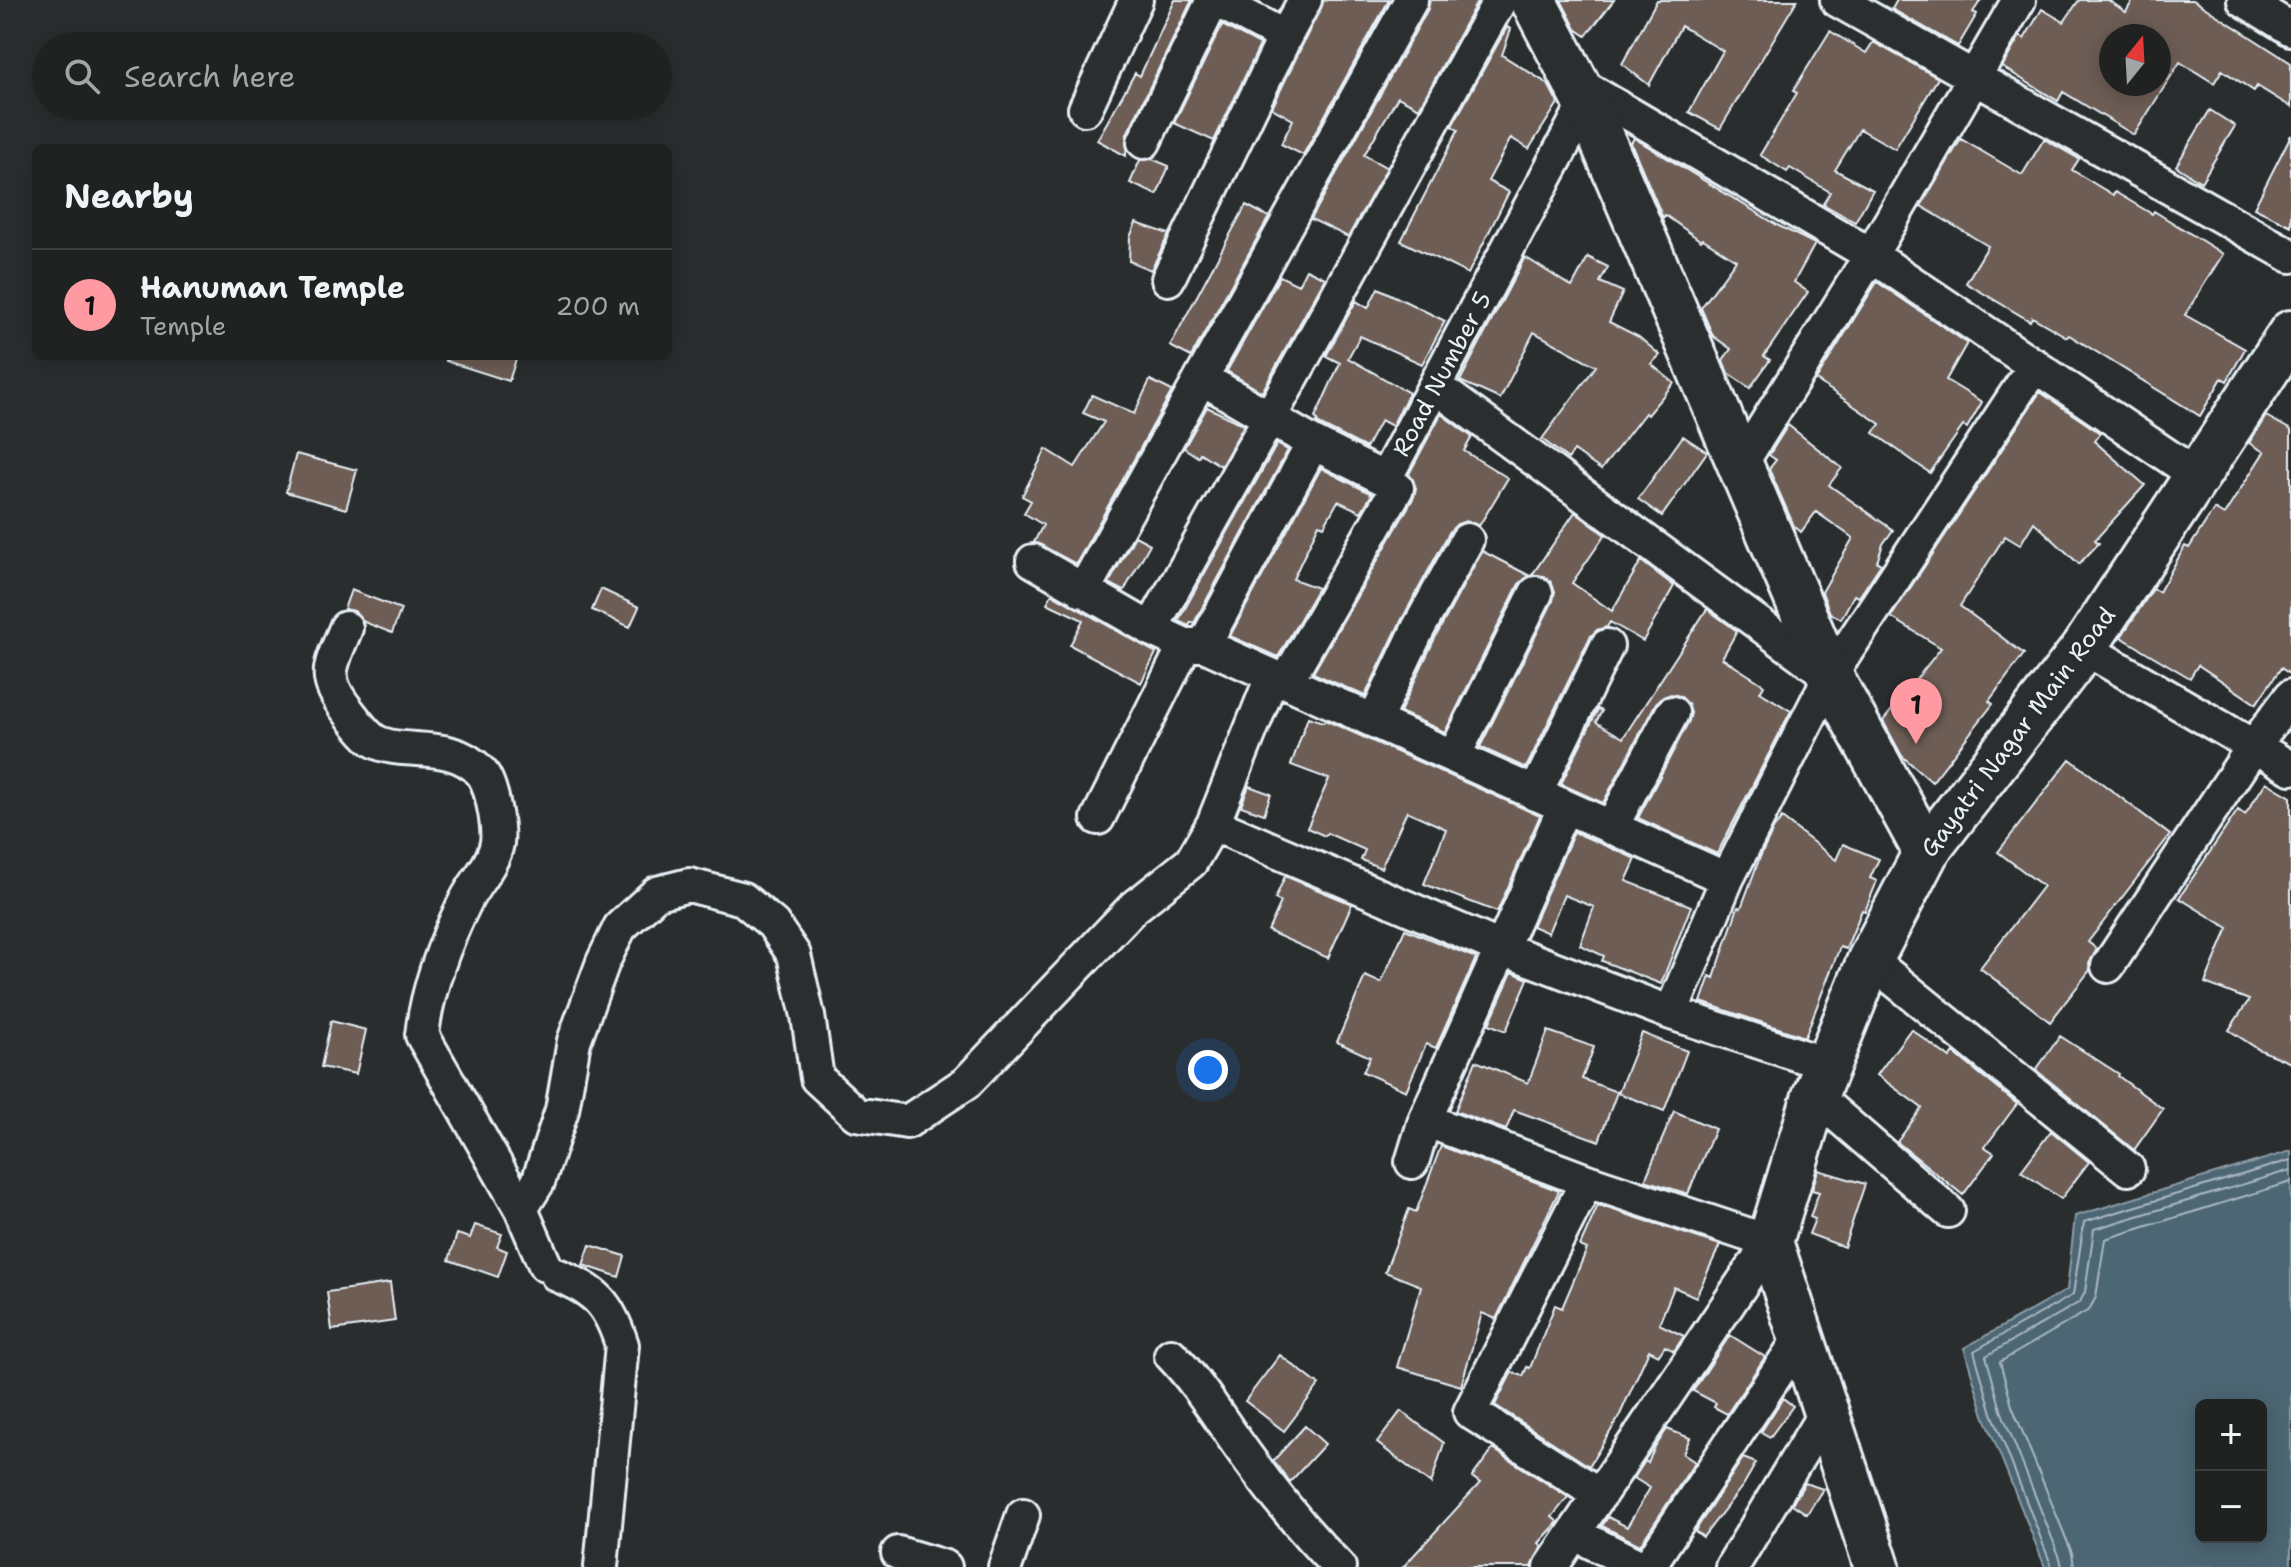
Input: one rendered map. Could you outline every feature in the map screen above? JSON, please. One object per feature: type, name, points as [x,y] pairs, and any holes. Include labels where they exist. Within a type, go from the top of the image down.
[{"type":"street","points":[[1085,109],[1136,0]]},
{"type":"street","points":[[1144,142],[1215,0],[1285,37]]},
{"type":"street","points":[[1168,279],[1305,0]]},
{"type":"street","points":[[1083,591],[1411,0]]},
{"type":"street","points":[[1151,629],[1500,0]]},
{"type":"street","points":[[1533,0],[1581,92],[1830,676],[1926,852]]},
{"type":"street","points":[[1837,0],[2291,256]]},
{"type":"street","points":[[1741,464],[1871,255],[2019,0]]},
{"type":"street","points":[[2244,0],[2291,29]]},
{"type":"street","points":[[1581,92],[1871,255],[2199,477]]},
{"type":"street","name":"Road Number 5","points":[[1279,679],[1397,488],[1385,479],[1436,387],[1581,92]]},
{"type":"street","name":"Gayatri Nagar Main Road","points":[[1770,1242],[1822,1080],[1870,960],[1926,852],[2084,648],[2290,337]]},
{"type":"street","points":[[1671,1013],[1727,879],[1830,676],[2035,365]]},
{"type":"street","points":[[1203,379],[1313,443],[1385,479]]},
{"type":"street","points":[[1436,387],[1830,676]]},
{"type":"street","points":[[1098,818],[1313,443]]},
{"type":"street","points":[[1375,720],[1418,629],[1467,540]]},
{"type":"street","points":[[1033,561],[1151,629],[1375,720],[1727,879]]},
{"type":"street","points":[[1454,756],[1536,593]]},
{"type":"street","points":[[346,628],[330,668],[331,682],[334,694],[373,741],[391,746],[440,750],[464,761],[482,773],[492,799],[497,840],[492,860],[479,877],[456,921],[425,1010],[422,1035],[521,1209],[551,1270],[582,1285],[605,1304],[614,1319],[622,1345],[601,1567]]},
{"type":"street","points":[[1535,794],[1607,646]]},
{"type":"street","points":[[2084,648],[2291,768]]},
{"type":"street","points":[[521,1209],[538,1182],[562,1110],[574,1041],[603,962],[620,927],[657,893],[689,885],[743,899],[773,924],[794,955],[808,1016],[817,1078],[856,1114],[907,1122],[966,1083],[1132,909],[1191,862],[1213,824],[1279,679]]},
{"type":"street","points":[[2108,966],[2253,747],[2291,696]]},
{"type":"street","points":[[1611,828],[1672,713]]},
{"type":"street","points":[[1412,1162],[1425,1120],[1564,808]]},
{"type":"street","points":[[1213,824],[1501,948],[1671,1013],[1822,1080],[1948,1211]]},
{"type":"street","points":[[1870,960],[2128,1169]]},
{"type":"street","points":[[1425,1120],[1587,1181],[1770,1242]]},
{"type":"street","points":[[1587,1181],[1470,1412],[1600,1495]]},
{"type":"street","points":[[1770,1242],[1877,1567]]},
{"type":"street","points":[[1551,1567],[1770,1242]]},
{"type":"street","points":[[1648,1567],[1801,1337]]},
{"type":"street","points":[[1171,1355],[1191,1377],[1245,1454],[1313,1541],[1339,1567]]},
{"type":"street","points":[[1732,1567],[1826,1411]]},
{"type":"street","points":[[1005,1567],[1023,1515]]},
{"type":"street","points":[[1575,1534],[1641,1567]]},
{"type":"street","points":[[898,1553],[945,1567]]},
{"type":"water","points":[[2291,1151],[2291,1567],[2045,1567],[1984,1415],[1964,1348],[2067,1290],[2075,1216]]},
{"type":"building","points":[[1175,0],[1192,0],[1127,134],[1126,156],[1097,140],[1135,73],[1140,76]]},
{"type":"building","points":[[1324,0],[1389,0],[1303,155],[1281,144],[1293,120],[1272,108]]},
{"type":"building","points":[[1430,0],[1478,0],[1419,108],[1398,97],[1364,155],[1387,168],[1348,237],[1311,219],[1428,9]]},
{"type":"building","points":[[1561,0],[1614,0],[1586,36],[1576,29]]},
{"type":"building","points":[[1657,0],[1797,0],[1720,129],[1689,112],[1723,51],[1681,26],[1649,85],[1622,64]]},
{"type":"building","points":[[1897,0],[1981,0],[1973,12],[1977,14],[1958,46],[1892,9]]},
{"type":"building","points":[[2079,0],[2108,0],[2126,12],[2133,0],[2193,0],[2291,63],[2291,107],[2257,86],[2254,91],[2222,70],[2214,83],[2180,62],[2171,76],[2171,24],[2099,24],[2099,96],[2159,96],[2134,135],[2063,92],[2058,101],[2002,67],[2020,36],[2024,39],[2042,9],[2064,22]]},
{"type":"building","points":[[1222,25],[1260,45],[1214,141],[1174,123]]},
{"type":"building","points":[[1507,27],[1511,29],[1502,55],[1548,84],[1558,103],[1529,149],[1511,138],[1488,181],[1509,192],[1468,274],[1401,241],[1458,130],[1452,126]]},
{"type":"building","points":[[1830,31],[1866,53],[1873,42],[1938,78],[1895,149],[1860,129],[1835,170],[1873,190],[1855,222],[1823,204],[1830,192],[1790,168],[1787,172],[1760,155],[1797,93],[1793,91]]},
{"type":"building","points":[[2210,110],[2235,126],[2201,182],[2176,166]]},
{"type":"building","points":[[2291,135],[2291,226],[2254,208]]},
{"type":"building","points":[[1634,138],[1779,226],[1815,244],[1794,282],[1808,292],[1764,356],[1770,360],[1750,388],[1728,373],[1723,360],[1731,349],[1713,336],[1701,308],[1736,260],[1703,239],[1701,241],[1665,215],[1663,218],[1631,143]]},
{"type":"building","points":[[1961,139],[2022,175],[2044,139],[2079,159],[2072,170],[2113,195],[2115,192],[2152,214],[2154,211],[2223,254],[2185,315],[2245,349],[2227,381],[2222,378],[2200,416],[2069,335],[2067,337],[2032,317],[2030,321],[1966,283],[1988,246],[1921,206]]},
{"type":"building","points":[[1152,159],[1169,166],[1157,195],[1130,183],[1140,160]]},
{"type":"building","points":[[1246,205],[1269,217],[1191,357],[1170,346]]},
{"type":"building","points":[[1136,223],[1169,234],[1151,270],[1129,261],[1130,237]]},
{"type":"building","points":[[1525,257],[1572,287],[1588,257],[1608,267],[1600,282],[1623,292],[1609,322],[1639,337],[1660,355],[1651,364],[1674,383],[1647,415],[1645,413],[1601,470],[1574,451],[1568,459],[1542,439],[1596,366],[1534,332],[1500,399],[1460,381]]},
{"type":"building","points":[[1306,269],[1325,278],[1262,392],[1227,371],[1280,276],[1298,285]]},
{"type":"building","points":[[1877,282],[1967,343],[1946,380],[1982,402],[1967,428],[1963,426],[1930,473],[1874,433],[1880,424],[1816,380]]},
{"type":"building","points":[[1378,288],[1445,321],[1422,364],[1360,336],[1348,358],[1409,393],[1392,426],[1381,420],[1366,448],[1317,423],[1315,418],[1340,363],[1326,356],[1356,301],[1368,308]]},
{"type":"building","points":[[446,360],[516,360],[509,381]]},
{"type":"building","points":[[1150,380],[1172,391],[1076,564],[1034,542],[1043,525],[1024,513],[1031,501],[1022,496],[1046,449],[1075,467],[1104,422],[1083,413],[1092,395],[1134,414]]},
{"type":"building","points":[[2040,392],[2100,433],[2094,441],[2145,485],[2095,540],[2099,543],[2079,564],[2034,522],[2020,545],[2005,536],[1960,606],[2024,654],[1989,701],[1993,704],[1932,782],[1902,756],[1883,721],[1941,648],[1891,617]]},
{"type":"building","points":[[1207,407],[1244,425],[1221,466],[1200,453],[1198,457],[1184,448]]},
{"type":"building","points":[[1441,414],[1472,437],[1464,451],[1508,478],[1479,526],[1466,521],[1450,531],[1365,696],[1313,673],[1414,497],[1416,488],[1409,474]]},
{"type":"building","points":[[2266,416],[2291,430],[2291,675],[2281,668],[2256,704],[2198,665],[2190,678],[2121,637],[2153,589],[2159,592],[2185,546],[2189,548],[2214,509],[2224,515],[2264,452],[2249,443]]},
{"type":"building","points":[[1788,425],[1842,468],[1829,485],[1893,530],[1883,544],[1877,562],[1881,564],[1859,597],[1854,595],[1841,619],[1830,613],[1822,592],[1853,538],[1816,512],[1801,532],[1794,526],[1769,469],[1776,460],[1769,455]]},
{"type":"building","points":[[1683,436],[1707,452],[1662,516],[1638,499]]},
{"type":"building","points":[[1277,444],[1288,450],[1194,623],[1191,622],[1189,626],[1178,621]]},
{"type":"building","points":[[296,454],[357,470],[346,509],[286,492]]},
{"type":"building","points":[[1321,468],[1372,494],[1361,512],[1338,501],[1324,526],[1319,524],[1293,579],[1318,588],[1278,657],[1230,636]]},
{"type":"building","points":[[1575,512],[1605,535],[1572,583],[1612,611],[1641,561],[1674,586],[1643,641],[1610,622],[1590,637],[1526,768],[1480,747],[1553,601],[1555,591],[1551,582],[1544,576],[1532,575]]},
{"type":"building","points":[[1135,536],[1150,544],[1124,591],[1109,583]]},
{"type":"building","points":[[1482,551],[1530,576],[1519,584],[1445,732],[1400,712]]},
{"type":"building","points":[[601,589],[639,607],[630,627],[592,610]]},
{"type":"building","points":[[351,590],[401,609],[392,633],[364,622],[354,611],[344,609]]},
{"type":"building","points":[[1052,594],[1156,653],[1141,683],[1070,645],[1083,620],[1047,603]]},
{"type":"building","points":[[1707,609],[1737,631],[1722,658],[1764,685],[1760,692],[1791,711],[1717,854],[1638,818],[1689,721],[1691,713],[1688,704],[1680,696],[1671,694],[1656,703],[1603,803],[1561,784],[1598,709],[1602,711],[1596,722],[1623,738]]},
{"type":"building","points":[[1308,717],[1325,720],[1540,816],[1497,912],[1424,884],[1446,829],[1407,811],[1381,868],[1361,860],[1365,850],[1327,833],[1325,836],[1307,828],[1329,779],[1291,765]]},
{"type":"building","points":[[2070,759],[2170,835],[2088,942],[2097,949],[2089,964],[2090,970],[2050,1022],[1980,968],[2043,886],[1998,852]]},
{"type":"building","points":[[2266,782],[2291,797],[2291,1063],[2258,1049],[2229,1030],[2249,1000],[2205,983],[2228,928],[2179,898],[2238,810],[2245,815]]},
{"type":"building","points":[[1249,786],[1271,794],[1264,814],[1241,806]]},
{"type":"building","points":[[1782,818],[1836,860],[1843,844],[1879,859],[1870,878],[1877,881],[1865,911],[1862,910],[1846,949],[1840,947],[1805,1037],[1701,1002],[1710,976],[1714,978],[1738,907],[1741,908],[1760,857]]},
{"type":"building","points":[[1574,832],[1636,859],[1626,881],[1691,906],[1661,984],[1602,961],[1604,956],[1580,945],[1594,907],[1564,895],[1548,933],[1532,926]]},
{"type":"building","points":[[1285,876],[1352,904],[1328,958],[1268,931],[1281,902],[1275,899]]},
{"type":"building","points":[[1405,929],[1476,958],[1436,1048],[1426,1044],[1406,1091],[1363,1072],[1370,1057],[1337,1042],[1365,976],[1381,983]]},
{"type":"building","points":[[1512,972],[1528,979],[1506,1031],[1489,1024]]},
{"type":"building","points":[[331,1021],[366,1030],[356,1074],[321,1067]]},
{"type":"building","points":[[1911,1029],[1950,1058],[1954,1053],[2017,1104],[1985,1147],[1994,1153],[1963,1195],[1897,1142],[1922,1108],[1877,1075]]},
{"type":"building","points":[[1548,1031],[1594,1047],[1582,1079],[1617,1092],[1599,1141],[1514,1110],[1506,1130],[1455,1111],[1476,1061],[1528,1083]]},
{"type":"building","points":[[1642,1033],[1687,1051],[1664,1111],[1618,1093]]},
{"type":"building","points":[[2060,1036],[2119,1074],[2163,1109],[2134,1150],[2036,1070]]},
{"type":"building","points":[[1674,1111],[1715,1129],[1688,1194],[1645,1180]]},
{"type":"building","points":[[2051,1131],[2089,1162],[2061,1199],[2021,1171]]},
{"type":"building","points":[[1441,1146],[1559,1191],[1496,1319],[1482,1313],[1461,1386],[1397,1367],[1421,1286],[1385,1272],[1409,1209],[1416,1212]]},
{"type":"building","points":[[1818,1170],[1865,1184],[1844,1247],[1809,1234],[1815,1219],[1810,1217],[1819,1192],[1812,1190]]},
{"type":"building","points":[[1598,1205],[1720,1245],[1696,1297],[1674,1287],[1659,1324],[1684,1336],[1674,1351],[1665,1346],[1659,1355],[1649,1350],[1618,1419],[1589,1466],[1495,1405],[1512,1372],[1523,1376],[1527,1367],[1530,1368],[1555,1305],[1562,1308],[1587,1249],[1580,1246]]},
{"type":"building","points":[[475,1225],[502,1234],[497,1247],[507,1251],[498,1277],[449,1260],[457,1234],[470,1238]]},
{"type":"building","points":[[590,1245],[625,1256],[619,1277],[583,1265]]},
{"type":"building","points":[[390,1283],[395,1321],[332,1330],[327,1292]]},
{"type":"building","points":[[1730,1335],[1765,1357],[1727,1414],[1714,1407],[1716,1403],[1693,1391]]},
{"type":"building","points":[[1280,1355],[1319,1385],[1284,1431],[1245,1401]]},
{"type":"building","points":[[1783,1398],[1793,1406],[1770,1437],[1761,1432]]},
{"type":"building","points":[[1401,1411],[1444,1443],[1431,1484],[1377,1443]]},
{"type":"building","points":[[1305,1426],[1325,1444],[1290,1482],[1273,1461]]},
{"type":"building","points":[[1667,1429],[1690,1438],[1683,1454],[1695,1462],[1640,1545],[1602,1526],[1608,1517],[1627,1527],[1650,1488],[1634,1478],[1645,1461],[1648,1463]]},
{"type":"building","points":[[1493,1449],[1568,1497],[1552,1517],[1558,1522],[1539,1543],[1542,1546],[1532,1567],[1403,1567],[1480,1483],[1472,1477]]},
{"type":"building","points":[[1743,1458],[1756,1463],[1744,1484],[1703,1537],[1695,1531]]},
{"type":"building","points":[[1805,1483],[1823,1489],[1807,1514],[1792,1504]]},
{"type":"place","name":"Hanuman Temple","points":[[1916,744]]}]
